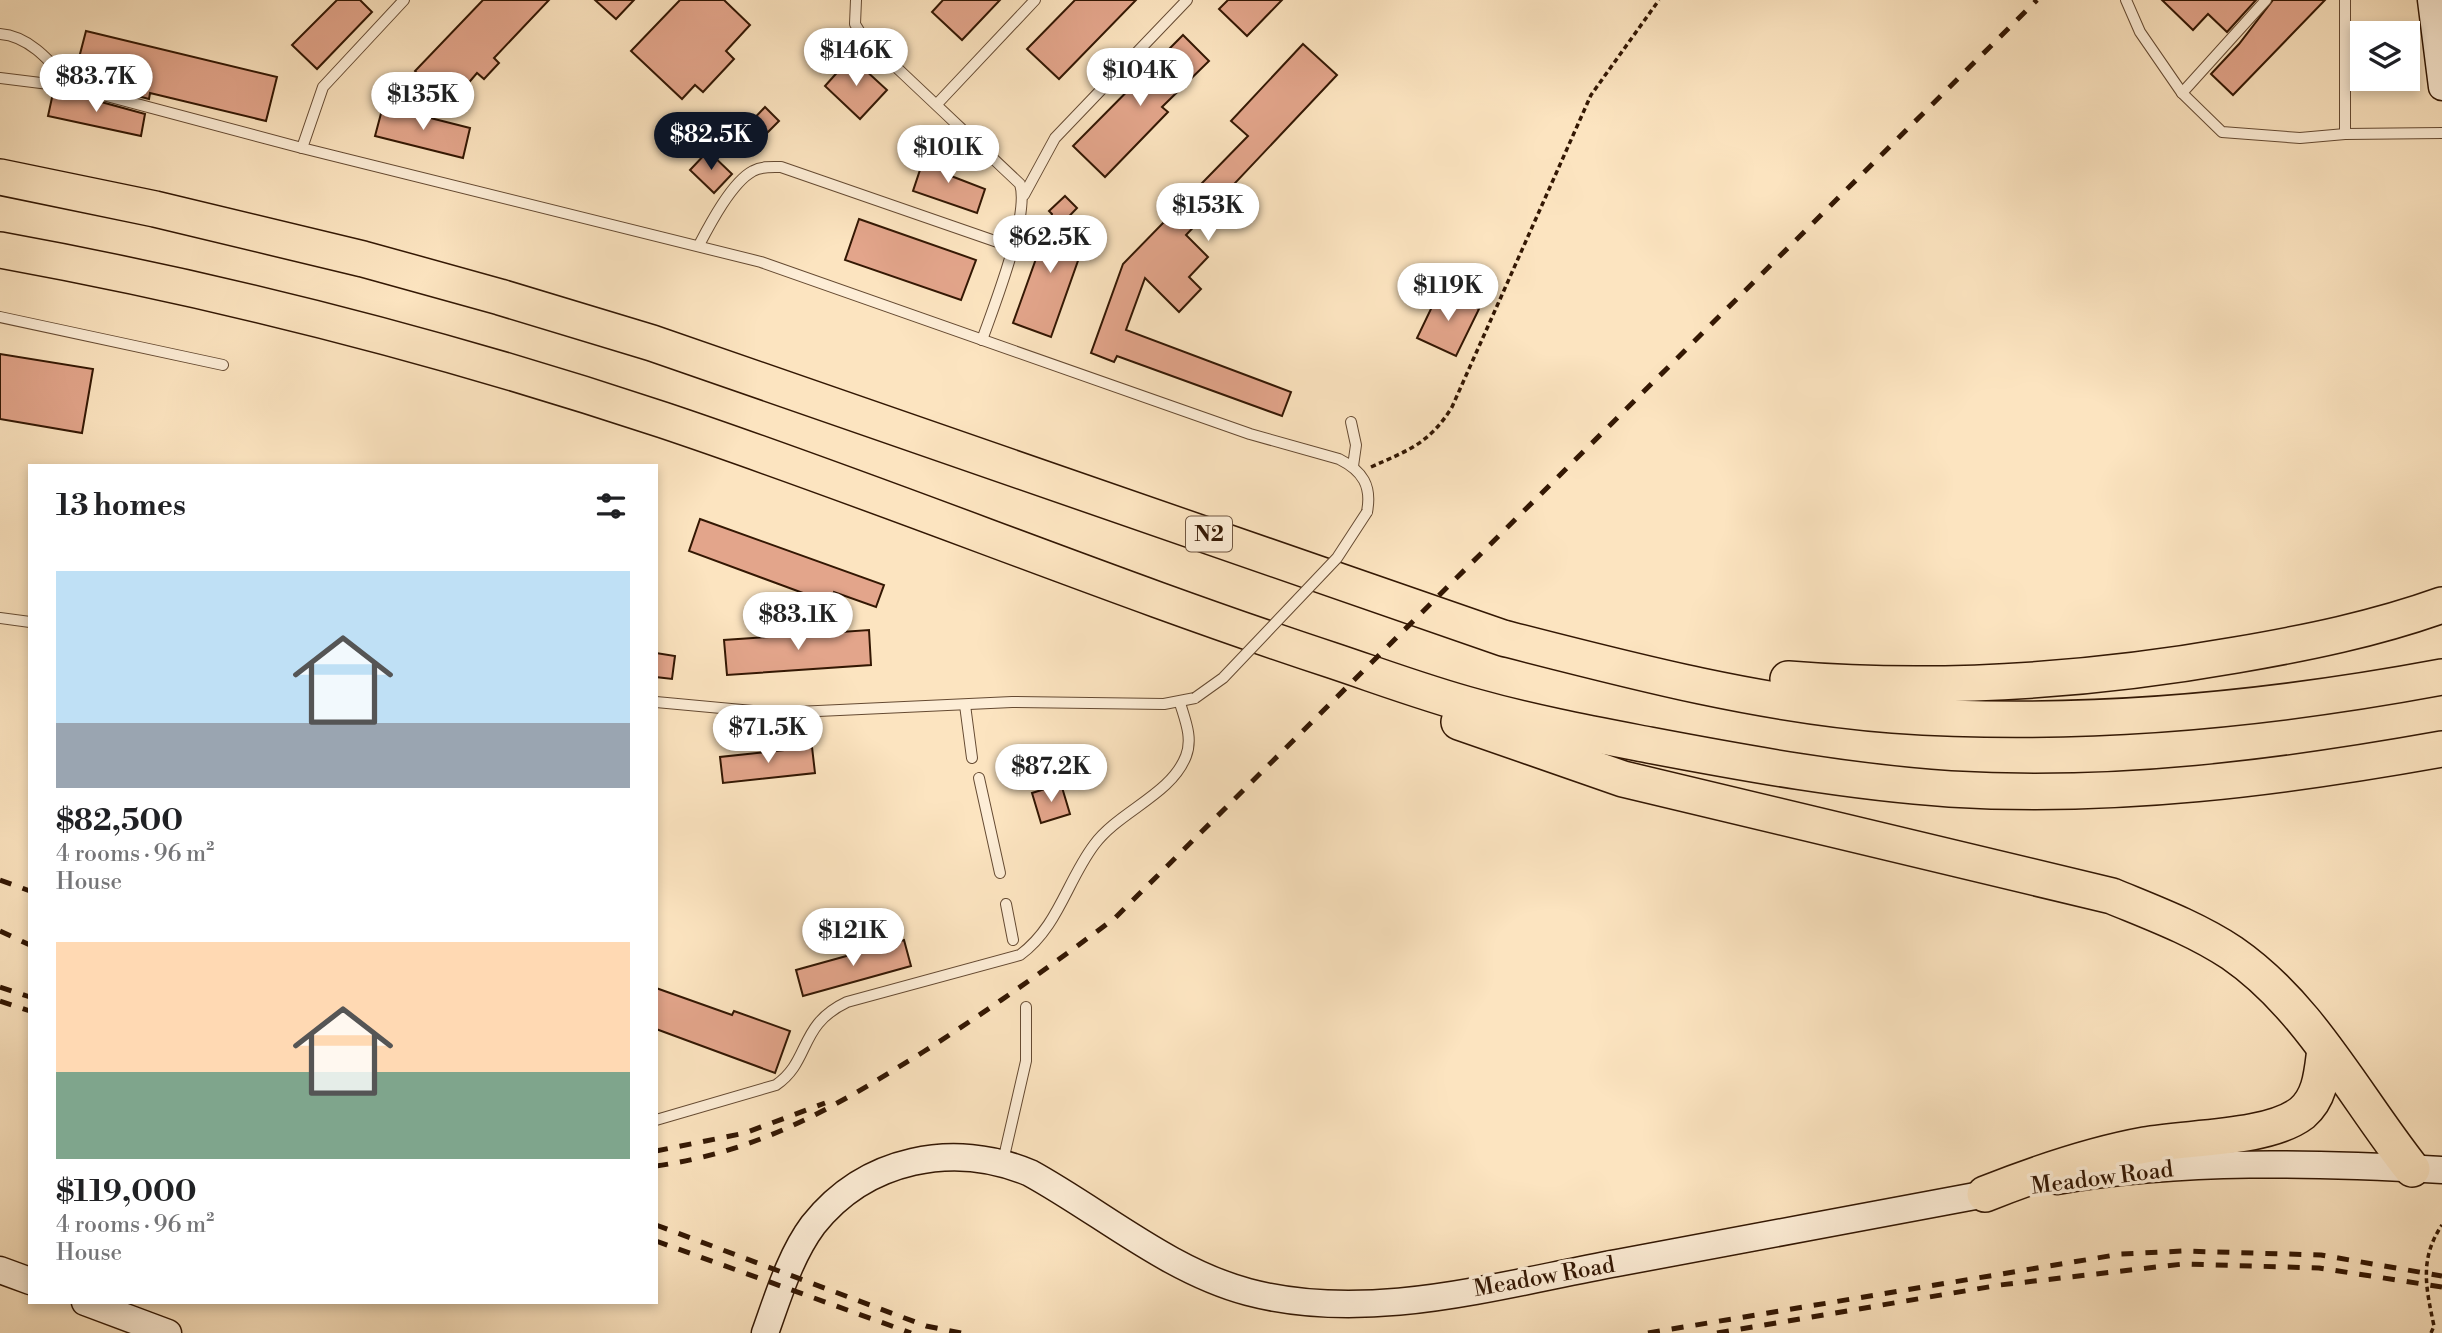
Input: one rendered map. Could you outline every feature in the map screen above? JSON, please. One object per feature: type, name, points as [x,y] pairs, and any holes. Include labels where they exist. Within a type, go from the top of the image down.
[{"type":"highway","name":"N2","points":[[0,177],[324,250],[500,297],[665,348],[1503,638],[1627,670],[1750,696],[1892,715],[2063,720],[2206,713],[2331,698],[2442,677]]},
{"type":"highway","points":[[0,250],[212,292],[352,327],[519,375],[665,421],[1210,620],[1477,708],[1782,771],[1952,789],[2112,791],[2305,773],[2442,748]]},
{"type":"highway","points":[[1255,550],[1499,625],[1654,661],[1821,682],[2006,682],[2171,666],[2312,641],[2401,620],[2442,605]]},
{"type":"highway","points":[[1210,620],[1442,716],[1623,779],[2112,896],[2185,926],[2233,954],[2277,991],[2427,1170]]},
{"type":"highway","points":[[1986,1194],[2038,1173],[2085,1159],[2144,1146],[2256,1131],[2283,1124],[2303,1112],[2317,1094],[2325,1049]]},
{"type":"main road","points":[[2431,0],[2442,87]]},
{"type":"main road","name":"Meadow Road","points":[[765,1333],[794,1259],[813,1226],[839,1198],[875,1174],[915,1160],[947,1155],[1003,1162],[1063,1191],[1190,1269],[1255,1294],[1290,1303],[1342,1306],[1391,1302],[1489,1287],[1986,1194],[2134,1170],[2228,1163],[2427,1170]]},
{"type":"main road","points":[[0,1270],[28,1280]]},
{"type":"main road","points":[[90,1304],[168,1333]]},
{"type":"lane","points":[[302,148],[323,88],[404,0]]},
{"type":"lane","points":[[856,0],[855,24],[861,34],[1012,175],[1024,195]]},
{"type":"lane","points":[[937,104],[1035,0]]},
{"type":"lane","points":[[982,340],[1021,218],[1024,195],[1055,138],[1187,0]]},
{"type":"lane","points":[[2126,0],[2140,32],[2182,93],[2222,132],[2300,138],[2346,134],[2442,133]]},
{"type":"lane","points":[[2182,93],[2266,0]]},
{"type":"lane","points":[[2345,0],[2346,134]]},
{"type":"lane","points":[[0,34],[28,42],[73,87]]},
{"type":"lane","points":[[0,78],[73,87],[302,148],[761,262],[1356,469]]},
{"type":"lane","points":[[699,245],[720,208],[752,171],[765,167],[781,167],[1012,247]]},
{"type":"lane","points":[[0,317],[223,365]]},
{"type":"lane","points":[[658,702],[775,713],[965,705],[1180,703],[1195,698],[1223,678],[1337,558],[1367,512],[1370,497],[1356,469],[1356,445],[1351,422]]},
{"type":"lane","points":[[0,618],[28,622]]},
{"type":"lane","points":[[658,1119],[776,1085],[787,1077],[818,1021],[848,1002],[1020,955],[1034,945],[1050,926],[1095,844],[1133,808],[1170,781],[1180,767],[1189,741],[1180,703]]},
{"type":"lane","points":[[965,705],[972,758]]},
{"type":"lane","points":[[979,778],[1000,873]]},
{"type":"lane","points":[[1006,904],[1013,940]]},
{"type":"lane","points":[[1003,1162],[1026,1061],[1026,1007]]},
{"type":"path","points":[[1356,469],[1419,445],[1438,430],[1452,407],[1591,95],[1659,0]]},
{"type":"path","points":[[2431,1333],[2434,1326],[2426,1272],[2430,1244],[2442,1225]]},
{"type":"building","points":[[337,0],[360,0],[372,12],[317,69],[292,45]]},
{"type":"building","points":[[483,0],[549,0],[494,58],[499,63],[484,79],[477,73],[448,107],[415,71]]},
{"type":"building","points":[[595,0],[634,0],[616,19]]},
{"type":"building","points":[[680,0],[724,0],[750,25],[726,51],[734,59],[703,92],[695,85],[682,99],[631,51]]},
{"type":"building","points":[[943,0],[1000,0],[962,40],[932,12]]},
{"type":"building","points":[[1075,0],[1136,0],[1059,79],[1027,49]]},
{"type":"building","points":[[1228,0],[1282,0],[1247,36],[1219,9]]},
{"type":"building","points":[[2162,0],[2256,0],[2227,32],[2208,14],[2193,30]]},
{"type":"building","points":[[2273,0],[2325,0],[2233,95],[2211,74],[2239,44]]},
{"type":"building","points":[[86,31],[277,77],[266,121],[150,93],[149,99],[77,80],[74,77]]},
{"type":"building","points":[[1183,35],[1209,61],[1162,107],[1168,112],[1105,177],[1073,146]]},
{"type":"building","points":[[1303,44],[1337,75],[1186,235],[1208,257],[1189,277],[1201,289],[1179,312],[1145,278],[1126,330],[1291,392],[1282,416],[1117,356],[1114,362],[1091,353],[1123,264],[1248,136],[1231,121]]},
{"type":"building","points":[[851,57],[887,90],[860,119],[825,86]]},
{"type":"building","points":[[53,93],[72,94],[145,114],[141,136],[48,116]]},
{"type":"building","points":[[383,106],[470,128],[463,158],[375,136]]},
{"type":"building","points":[[765,107],[779,121],[762,138],[748,125]]},
{"type":"building","points":[[708,151],[732,174],[714,193],[690,170]]},
{"type":"building","points":[[944,151],[957,163],[946,174],[985,189],[977,213],[913,191],[921,167],[926,168]]},
{"type":"building","points":[[1065,196],[1077,208],[1055,231],[1085,241],[1051,337],[1013,323],[1052,214],[1049,211]]},
{"type":"building","points":[[859,219],[976,260],[961,300],[845,260]]},
{"type":"building","points":[[1440,290],[1479,309],[1456,356],[1417,338]]},
{"type":"building","points":[[0,354],[93,369],[82,433],[0,419]]},
{"type":"building","points":[[700,519],[884,585],[876,607],[834,592],[830,603],[689,551]]},
{"type":"building","points":[[869,630],[871,665],[727,675],[724,640]]},
{"type":"building","points":[[658,653],[675,656],[672,679],[658,677]]},
{"type":"building","points":[[812,747],[815,773],[723,783],[720,757]]},
{"type":"building","points":[[1061,784],[1070,814],[1041,823],[1032,793]]},
{"type":"building","points":[[904,940],[911,966],[803,996],[796,970]]},
{"type":"building","points":[[658,989],[732,1015],[734,1011],[790,1031],[775,1073],[658,1030]]},
{"type":"railway","points":[[658,1166],[730,1150],[796,1124],[828,1108],[948,1036],[1115,918],[2037,0]]},
{"type":"railway","points":[[0,880],[28,890]]},
{"type":"railway","points":[[0,931],[28,944]]},
{"type":"railway","points":[[0,987],[28,996]]},
{"type":"railway","points":[[0,1001],[28,1010]]},
{"type":"railway","points":[[658,1151],[745,1133],[825,1103]]},
{"type":"railway","points":[[658,1226],[926,1326],[961,1333]]},
{"type":"railway","points":[[658,1242],[911,1333]]},
{"type":"railway","points":[[1648,1333],[2121,1254],[2183,1251],[2321,1255],[2442,1276]]},
{"type":"railway","points":[[1717,1333],[2000,1285],[2183,1264],[2319,1268],[2442,1287]]}]
